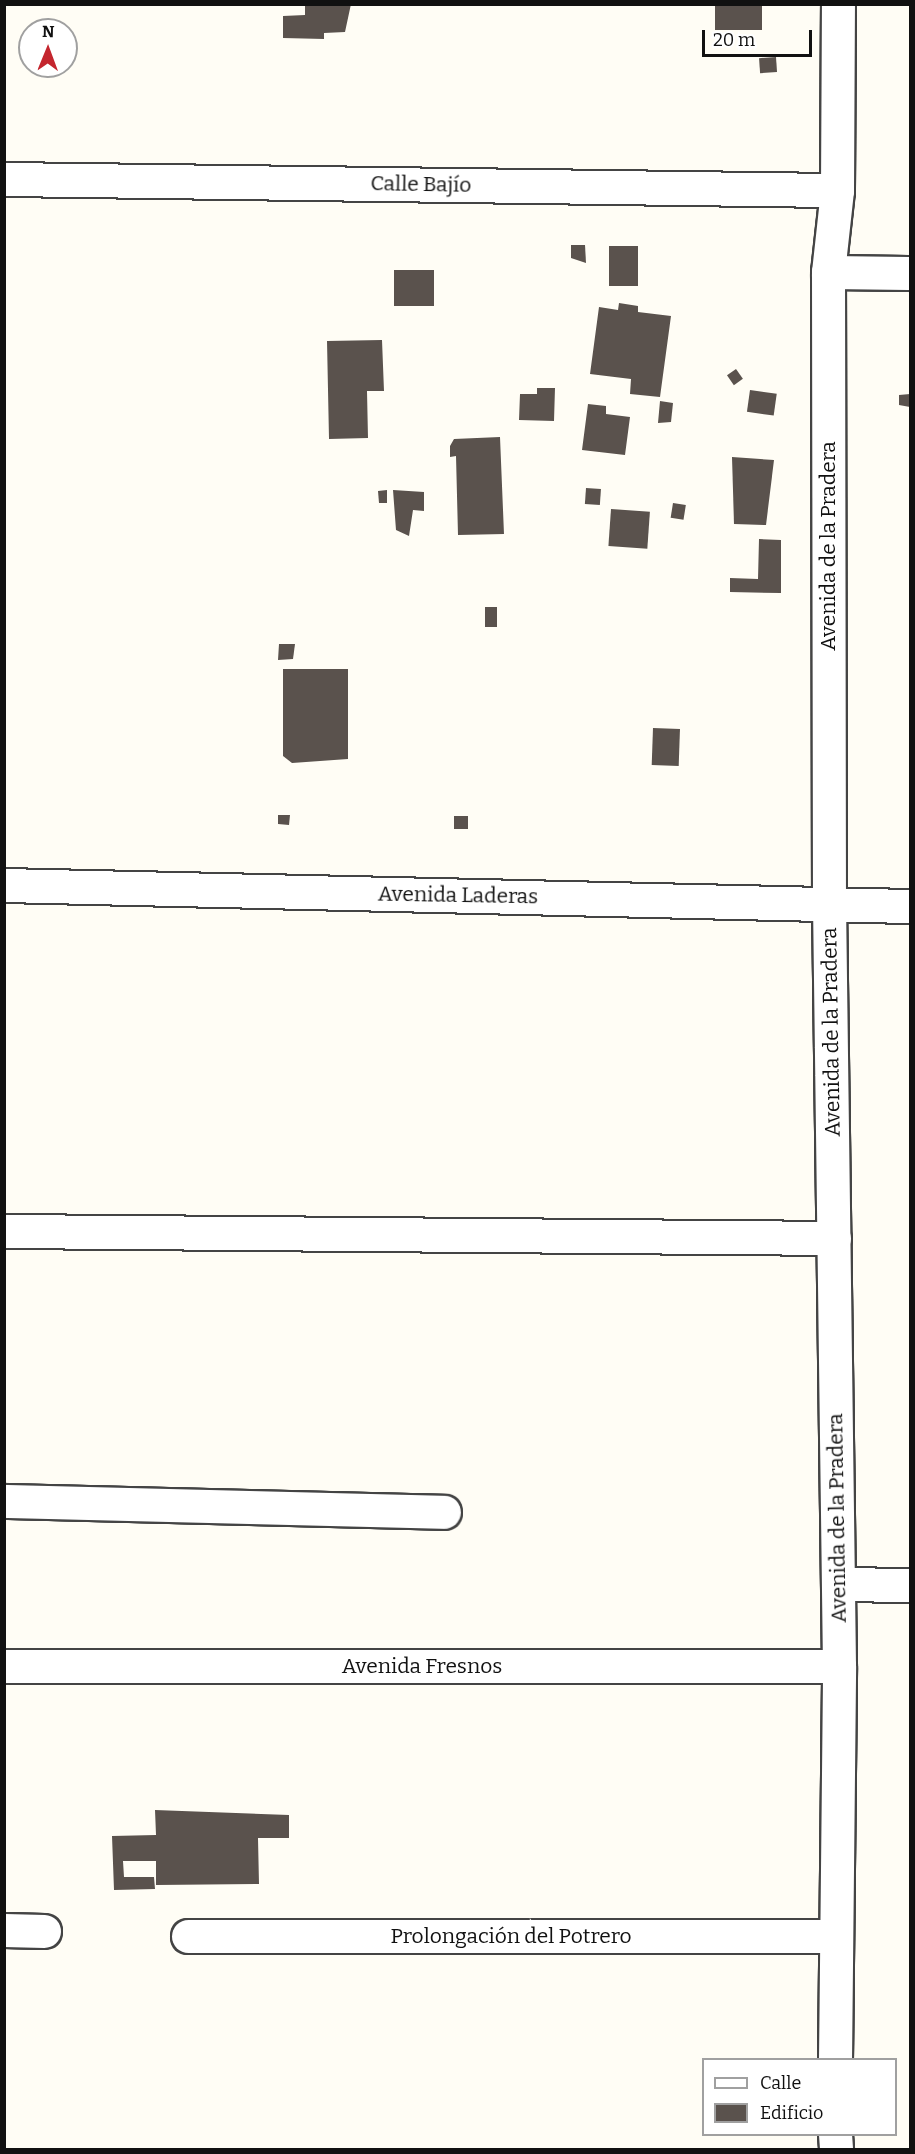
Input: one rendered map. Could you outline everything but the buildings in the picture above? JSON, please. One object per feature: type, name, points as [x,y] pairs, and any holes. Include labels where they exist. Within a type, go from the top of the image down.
[{"type":"street","name":"Avenida de la Pradera","points":[[835,2058],[834,1936],[839,1665],[829,904],[828,272],[837,190],[838,4]]},
{"type":"street","name":"Calle Bajío","points":[[4,179],[837,190]]},
{"type":"street","points":[[828,272],[910,273]]},
{"type":"street","name":"Avenida Laderas","points":[[4,885],[910,906]]},
{"type":"street","points":[[4,1232],[834,1238]]},
{"type":"street","points":[[4,1501],[444,1512]]},
{"type":"street","points":[[838,1584],[910,1585]]},
{"type":"street","name":"Avenida Fresnos","points":[[4,1666],[839,1665]]},
{"type":"street","points":[[4,1930],[44,1931]]},
{"type":"street","name":"Prolongación del Potrero","points":[[188,1935],[834,1936]]}]
